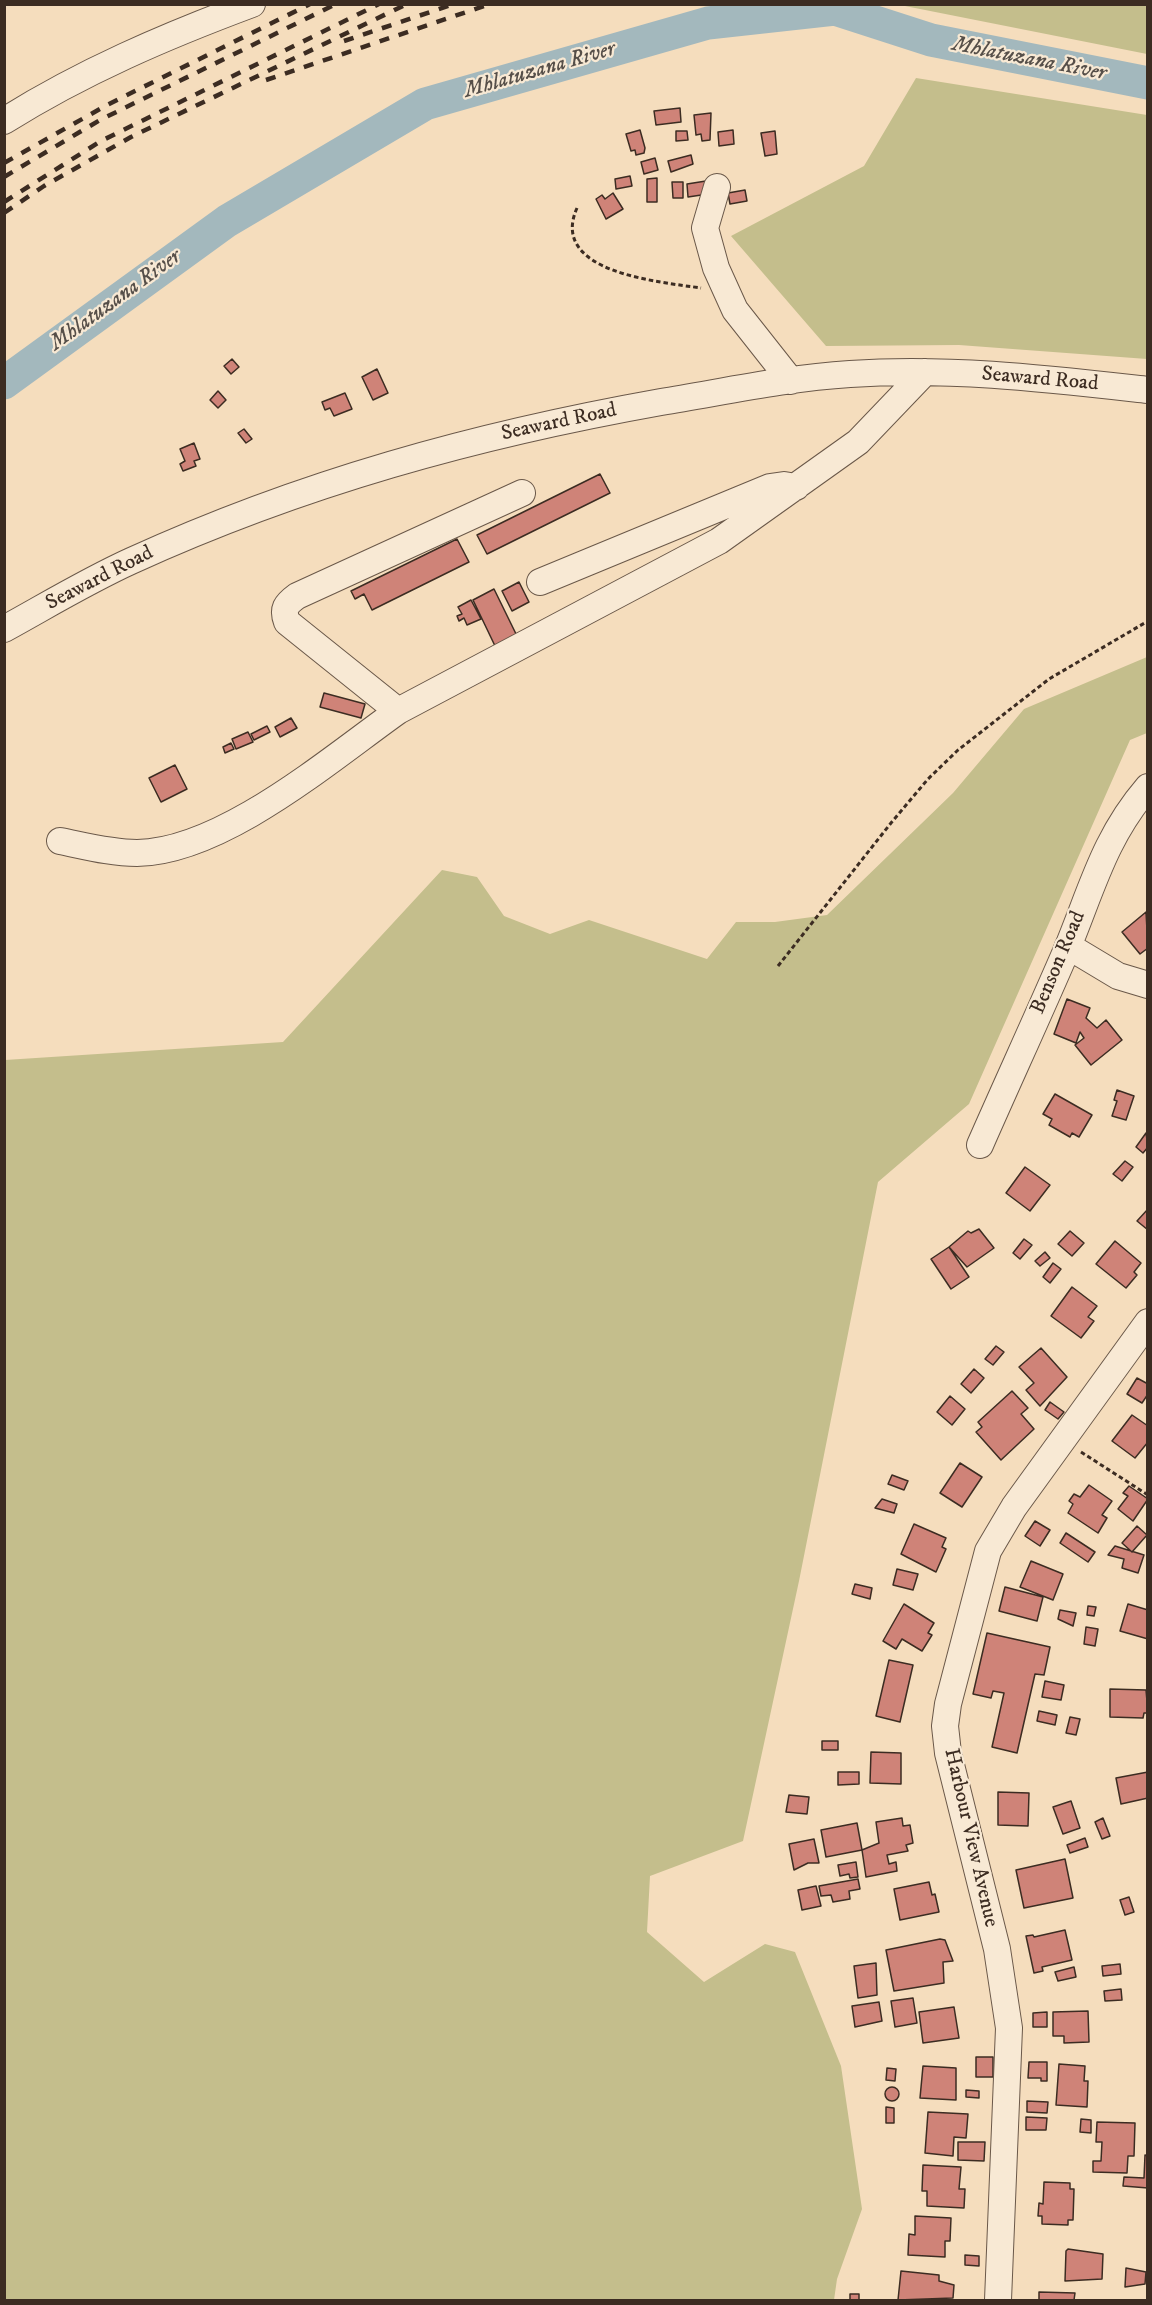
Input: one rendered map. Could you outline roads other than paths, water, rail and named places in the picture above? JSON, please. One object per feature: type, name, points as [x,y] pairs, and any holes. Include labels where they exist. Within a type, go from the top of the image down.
[{"type":"street","points":[[4,121],[40,98],[98,68],[252,4]]},
{"type":"street","points":[[717,187],[705,228],[707,242],[735,310],[791,381]]},
{"type":"street","points":[[60,841],[115,852],[138,853],[186,846],[224,830],[398,711],[527,641],[662,574],[719,542],[858,442],[926,372]]},
{"type":"street","name":"Seaward Road","points":[[4,629],[127,562],[195,532],[296,493],[436,450],[584,416],[851,373],[926,372],[1040,378],[1148,390]]},
{"type":"street","points":[[540,582],[770,488],[784,485],[796,487]]},
{"type":"street","points":[[398,711],[287,622],[283,613],[286,604],[297,596],[522,493]]},
{"type":"street","name":"Benson Road","points":[[980,1145],[1068,946],[1104,851],[1128,810],[1148,787]]},
{"type":"street","points":[[1068,946],[1118,976],[1148,985]]},
{"type":"street","name":"Harbour View Avenue","points":[[998,2301],[1009,2028],[997,1949],[948,1753],[945,1726],[953,1682],[988,1551],[1002,1525],[1148,1322]]},
{"type":"waterway","name":"Mhlatuzana River","points":[[4,383],[227,221],[425,104],[708,23],[835,9],[931,40],[1148,83]]},
{"type":"railway","points":[[4,163],[107,105],[310,4]]},
{"type":"railway","points":[[4,177],[100,120],[336,4]]},
{"type":"railway","points":[[4,202],[101,141],[379,4]]},
{"type":"railway","points":[[4,213],[44,186],[131,137],[407,4]]},
{"type":"railway","points":[[344,41],[454,4]]},
{"type":"railway","points":[[266,80],[490,4]]}]
